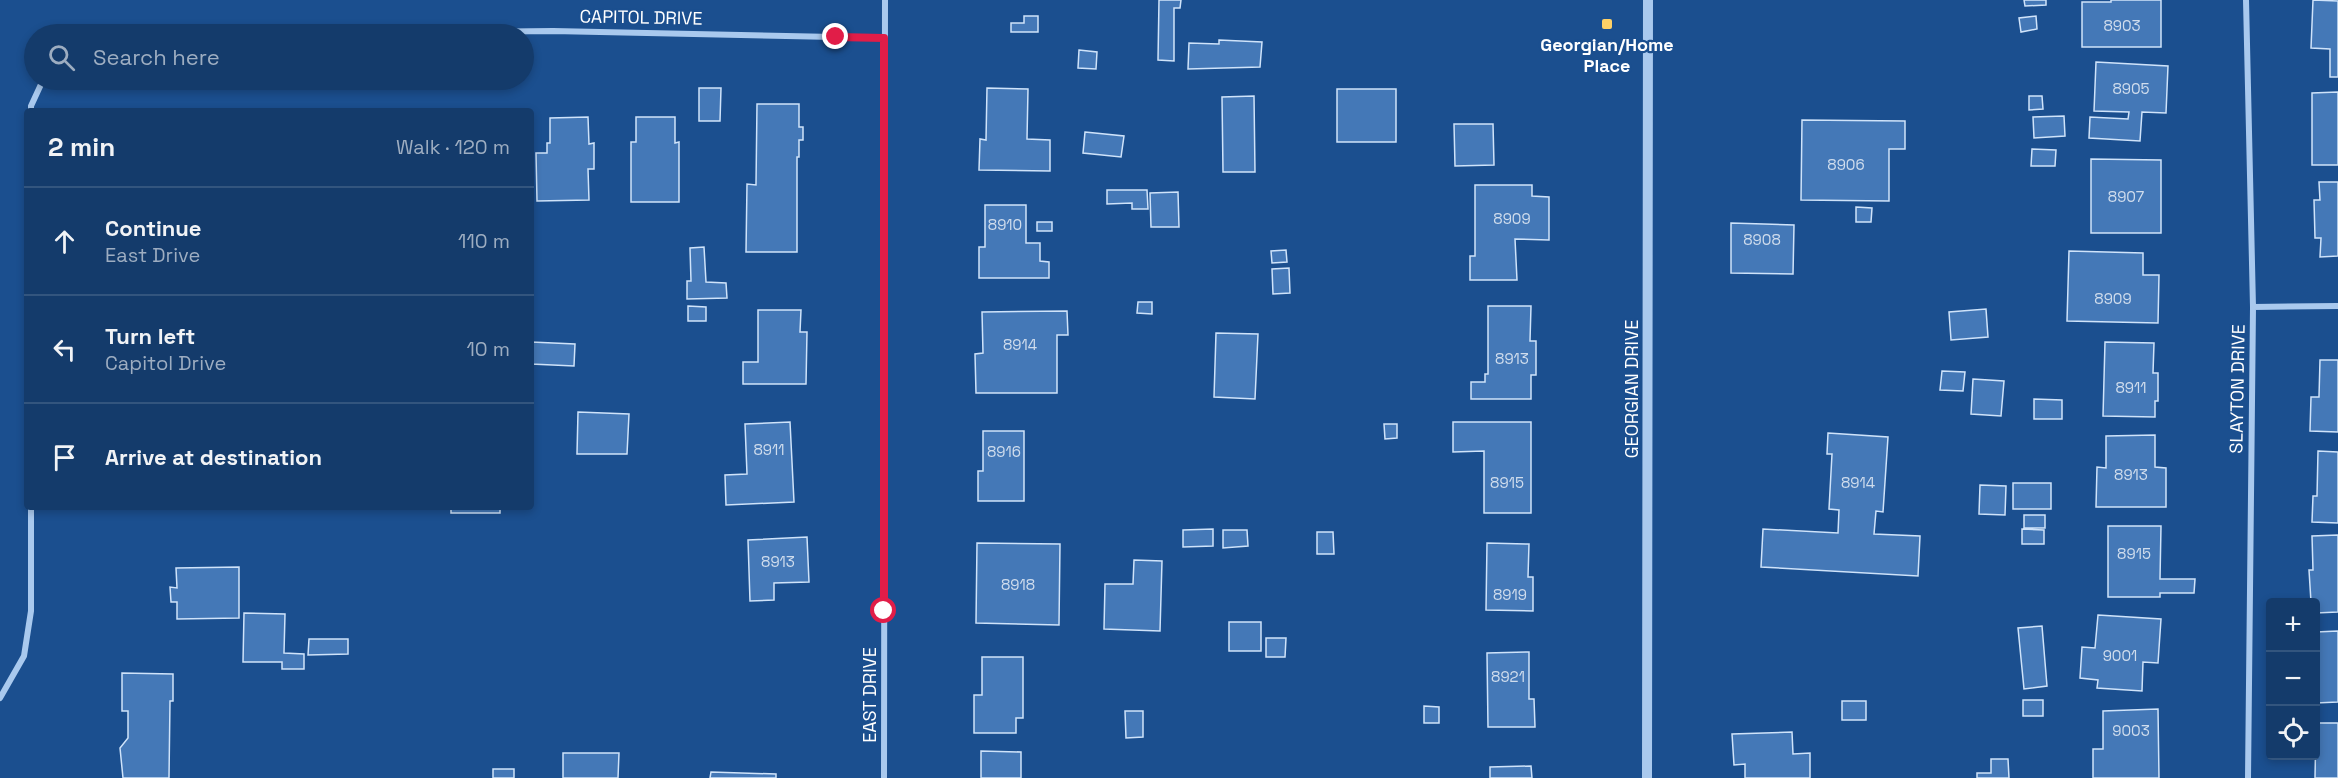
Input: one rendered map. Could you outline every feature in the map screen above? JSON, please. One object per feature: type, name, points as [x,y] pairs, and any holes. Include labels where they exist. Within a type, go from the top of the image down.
[{"type":"street","name":"EAST DRIVE","points":[[884,778],[885,0]]},
{"type":"street","name":"GEORGIAN DRIVE","points":[[1647,778],[1648,0]]},
{"type":"street","name":"SLAYTON DRIVE","points":[[2246,0],[2253,307],[2248,778]]},
{"type":"street","name":"CAPITOL DRIVE","points":[[534,30],[884,38]]},
{"type":"street","points":[[31,108],[38,90]]},
{"type":"street","points":[[2253,307],[2338,306]]},
{"type":"street","points":[[0,699],[24,656],[31,610],[31,510]]},
{"type":"building","points":[[1159,0],[1181,0],[1180,8],[1174,8],[1174,61],[1158,60]]},
{"type":"building","points":[[2024,0],[2046,0],[2046,5],[2025,6]]},
{"type":"building","points":[[2111,0],[2161,0],[2161,47],[2082,47],[2082,2],[2111,2]]},
{"type":"building","points":[[2313,0],[2338,1],[2338,77],[2330,77],[2330,49],[2311,48]]},
{"type":"building","points":[[1024,16],[1038,16],[1038,32],[1011,32],[1011,23],[1024,23]]},
{"type":"building","points":[[2036,16],[2037,29],[2021,32],[2019,18]]},
{"type":"building","points":[[1219,40],[1262,42],[1260,67],[1188,69],[1189,43],[1219,44]]},
{"type":"building","points":[[1079,50],[1097,52],[1096,69],[1078,68]]},
{"type":"building","points":[[2096,62],[2168,66],[2166,113],[2142,112],[2140,141],[2089,138],[2090,117],[2128,119],[2129,112],[2094,111]]},
{"type":"building","points":[[699,88],[721,88],[720,121],[699,121]]},
{"type":"building","points":[[987,88],[1028,89],[1027,139],[1050,140],[1050,171],[979,170],[980,139],[986,140]]},
{"type":"building","points":[[1337,89],[1396,89],[1396,142],[1337,142]]},
{"type":"building","points":[[2338,92],[2338,165],[2312,165],[2312,93]]},
{"type":"building","points":[[1254,96],[1255,172],[1223,172],[1222,97]]},
{"type":"building","points":[[2029,96],[2042,96],[2043,109],[2029,110]]},
{"type":"building","points":[[757,104],[799,104],[799,127],[803,127],[803,140],[799,140],[799,157],[797,157],[797,252],[746,252],[747,184],[756,185]]},
{"type":"building","points":[[2064,116],[2065,136],[2034,138],[2033,117]]},
{"type":"building","points":[[588,117],[589,144],[594,143],[594,169],[588,169],[589,200],[537,201],[536,153],[547,153],[547,143],[550,143],[550,118]]},
{"type":"building","points":[[636,117],[675,117],[675,143],[679,142],[679,202],[631,202],[631,142],[636,142]]},
{"type":"building","points":[[1802,120],[1905,121],[1905,149],[1889,149],[1889,201],[1801,200]]},
{"type":"building","points":[[1454,124],[1493,124],[1494,165],[1455,166]]},
{"type":"building","points":[[1085,132],[1124,136],[1121,157],[1083,153]]},
{"type":"building","points":[[2032,149],[2056,150],[2055,166],[2031,166]]},
{"type":"building","points":[[2091,159],[2161,160],[2161,233],[2091,233]]},
{"type":"building","points":[[2319,182],[2338,182],[2338,256],[2320,257],[2321,238],[2315,238],[2314,200],[2320,200]]},
{"type":"building","points":[[1475,185],[1532,185],[1532,196],[1549,197],[1549,240],[1515,239],[1517,280],[1470,280],[1470,256],[1475,256]]},
{"type":"building","points":[[1107,190],[1147,190],[1148,209],[1132,209],[1132,203],[1107,204]]},
{"type":"building","points":[[1178,192],[1179,227],[1151,227],[1150,193]]},
{"type":"building","points":[[985,205],[1026,205],[1026,243],[1040,243],[1040,261],[1049,262],[1049,278],[979,278],[979,247],[985,247]]},
{"type":"building","points":[[1856,207],[1872,208],[1871,222],[1856,222]]},
{"type":"building","points":[[1037,222],[1052,222],[1052,231],[1037,231]]},
{"type":"building","points":[[1731,223],[1794,225],[1793,274],[1731,273]]},
{"type":"building","points":[[704,247],[706,282],[726,283],[727,298],[687,299],[687,281],[691,281],[690,248]]},
{"type":"building","points":[[1286,250],[1287,262],[1272,263],[1271,251]]},
{"type":"building","points":[[2069,251],[2143,253],[2143,275],[2159,275],[2158,323],[2067,321]]},
{"type":"building","points":[[1289,268],[1290,293],[1273,294],[1272,269]]},
{"type":"building","points":[[1138,302],[1152,302],[1152,314],[1137,313]]},
{"type":"building","points":[[688,306],[706,307],[706,321],[688,321]]},
{"type":"building","points":[[1488,306],[1531,306],[1530,341],[1536,341],[1536,375],[1531,375],[1531,399],[1471,399],[1471,382],[1485,382],[1485,374],[1488,374]]},
{"type":"building","points":[[1986,309],[1988,337],[1951,340],[1949,312]]},
{"type":"building","points":[[758,310],[801,310],[800,332],[807,332],[806,384],[743,384],[743,362],[758,362]]},
{"type":"building","points":[[1067,311],[1068,335],[1057,335],[1057,393],[976,393],[975,354],[983,353],[982,312]]},
{"type":"building","points":[[1216,333],[1258,334],[1255,399],[1214,397]]},
{"type":"building","points":[[534,342],[575,344],[574,366],[534,364]]},
{"type":"building","points":[[2105,342],[2154,343],[2153,373],[2158,373],[2158,401],[2155,401],[2155,417],[2103,416]]},
{"type":"building","points":[[2320,360],[2338,360],[2338,432],[2310,431],[2311,397],[2319,397]]},
{"type":"building","points":[[1942,371],[1965,372],[1963,391],[1940,390]]},
{"type":"building","points":[[1973,379],[2004,381],[2001,416],[1971,414]]},
{"type":"building","points":[[2034,399],[2062,400],[2062,419],[2034,419]]},
{"type":"building","points":[[578,412],[629,414],[627,454],[577,454]]},
{"type":"building","points":[[790,422],[794,502],[726,505],[725,475],[747,474],[745,424]]},
{"type":"building","points":[[1453,422],[1531,422],[1531,513],[1484,513],[1484,451],[1453,452]]},
{"type":"building","points":[[1384,424],[1397,424],[1397,438],[1385,439]]},
{"type":"building","points":[[983,431],[1024,431],[1024,501],[978,501],[978,471],[983,471]]},
{"type":"building","points":[[1828,433],[1888,437],[1883,512],[1876,511],[1874,534],[1920,536],[1918,576],[1761,567],[1763,529],[1838,533],[1839,510],[1829,509],[1832,454],[1827,454]]},
{"type":"building","points":[[2155,435],[2155,467],[2166,468],[2166,507],[2096,507],[2097,467],[2106,468],[2106,436]]},
{"type":"building","points":[[2318,451],[2338,452],[2338,523],[2312,522],[2313,496],[2317,496]]},
{"type":"building","points":[[2013,483],[2051,483],[2051,509],[2013,509]]},
{"type":"building","points":[[1980,485],[2006,486],[2005,515],[1979,514]]},
{"type":"building","points":[[451,510],[500,510],[500,513],[451,513]]},
{"type":"building","points":[[2024,515],[2045,515],[2045,528],[2024,528]]},
{"type":"building","points":[[2108,526],[2161,526],[2160,579],[2195,579],[2194,593],[2160,593],[2160,597],[2108,597]]},
{"type":"building","points":[[1213,529],[1213,546],[1183,547],[1183,530]]},
{"type":"building","points":[[2022,529],[2044,530],[2044,544],[2022,544]]},
{"type":"building","points":[[1223,530],[1247,530],[1248,546],[1223,548]]},
{"type":"building","points":[[1317,532],[1333,532],[1334,554],[1317,554]]},
{"type":"building","points":[[2338,535],[2338,612],[2320,613],[2320,598],[2311,598],[2309,570],[2313,570],[2312,536]]},
{"type":"building","points":[[807,537],[809,582],[774,583],[774,600],[750,601],[748,540]]},
{"type":"building","points":[[977,543],[1060,544],[1059,625],[976,623]]},
{"type":"building","points":[[1487,543],[1529,544],[1528,577],[1533,577],[1533,611],[1486,610]]},
{"type":"building","points":[[1134,560],[1162,561],[1160,631],[1104,629],[1105,584],[1133,584]]},
{"type":"building","points":[[239,567],[239,618],[177,619],[177,602],[171,602],[170,587],[177,588],[176,568]]},
{"type":"building","points":[[244,613],[285,614],[284,653],[304,654],[304,669],[282,669],[282,662],[243,662]]},
{"type":"building","points":[[2098,615],[2161,619],[2158,663],[2143,662],[2142,691],[2097,688],[2098,680],[2080,678],[2082,647],[2095,648]]},
{"type":"building","points":[[1229,622],[1261,622],[1261,651],[1229,651]]},
{"type":"building","points":[[2042,626],[2047,686],[2024,689],[2018,628]]},
{"type":"building","points":[[2338,631],[2338,702],[2320,703],[2320,632]]},
{"type":"building","points":[[1266,638],[1286,638],[1285,657],[1266,657]]},
{"type":"building","points":[[309,639],[348,639],[348,654],[308,655]]},
{"type":"building","points":[[1529,652],[1529,699],[1534,699],[1535,727],[1488,727],[1487,653]]},
{"type":"building","points":[[982,657],[1023,657],[1023,718],[1016,718],[1016,733],[974,733],[974,695],[982,695]]},
{"type":"building","points":[[122,673],[173,674],[173,701],[170,701],[169,778],[123,778],[120,748],[128,738],[128,711],[122,711]]},
{"type":"building","points":[[2023,700],[2043,700],[2043,716],[2023,716]]},
{"type":"building","points":[[1842,701],[1866,701],[1866,720],[1842,720]]},
{"type":"building","points":[[1424,706],[1439,707],[1439,723],[1424,723]]},
{"type":"building","points":[[2158,709],[2159,778],[2093,778],[2093,749],[2103,749],[2103,711]]},
{"type":"building","points":[[1125,711],[1143,711],[1143,737],[1126,738]]},
{"type":"building","points":[[2320,723],[2338,723],[2338,778],[2315,778],[2315,760],[2320,760]]},
{"type":"building","points":[[1792,732],[1793,754],[1810,753],[1810,778],[1745,778],[1745,764],[1734,765],[1732,734]]},
{"type":"building","points":[[981,751],[1021,752],[1021,778],[981,778]]},
{"type":"building","points":[[563,753],[619,753],[618,778],[563,778]]},
{"type":"building","points":[[1991,759],[2008,759],[2009,778],[1977,778],[1977,773],[1991,773]]},
{"type":"building","points":[[1531,766],[1532,778],[1490,778],[1490,767]]},
{"type":"building","points":[[493,769],[514,769],[514,778],[493,778]]},
{"type":"building","points":[[711,772],[776,774],[776,778],[710,778]]},
{"type":"place","name":"Georgian/Home Place","points":[[1607,24]]},
{"type":"route","points":[[836,37],[884,38],[884,611]]}]
